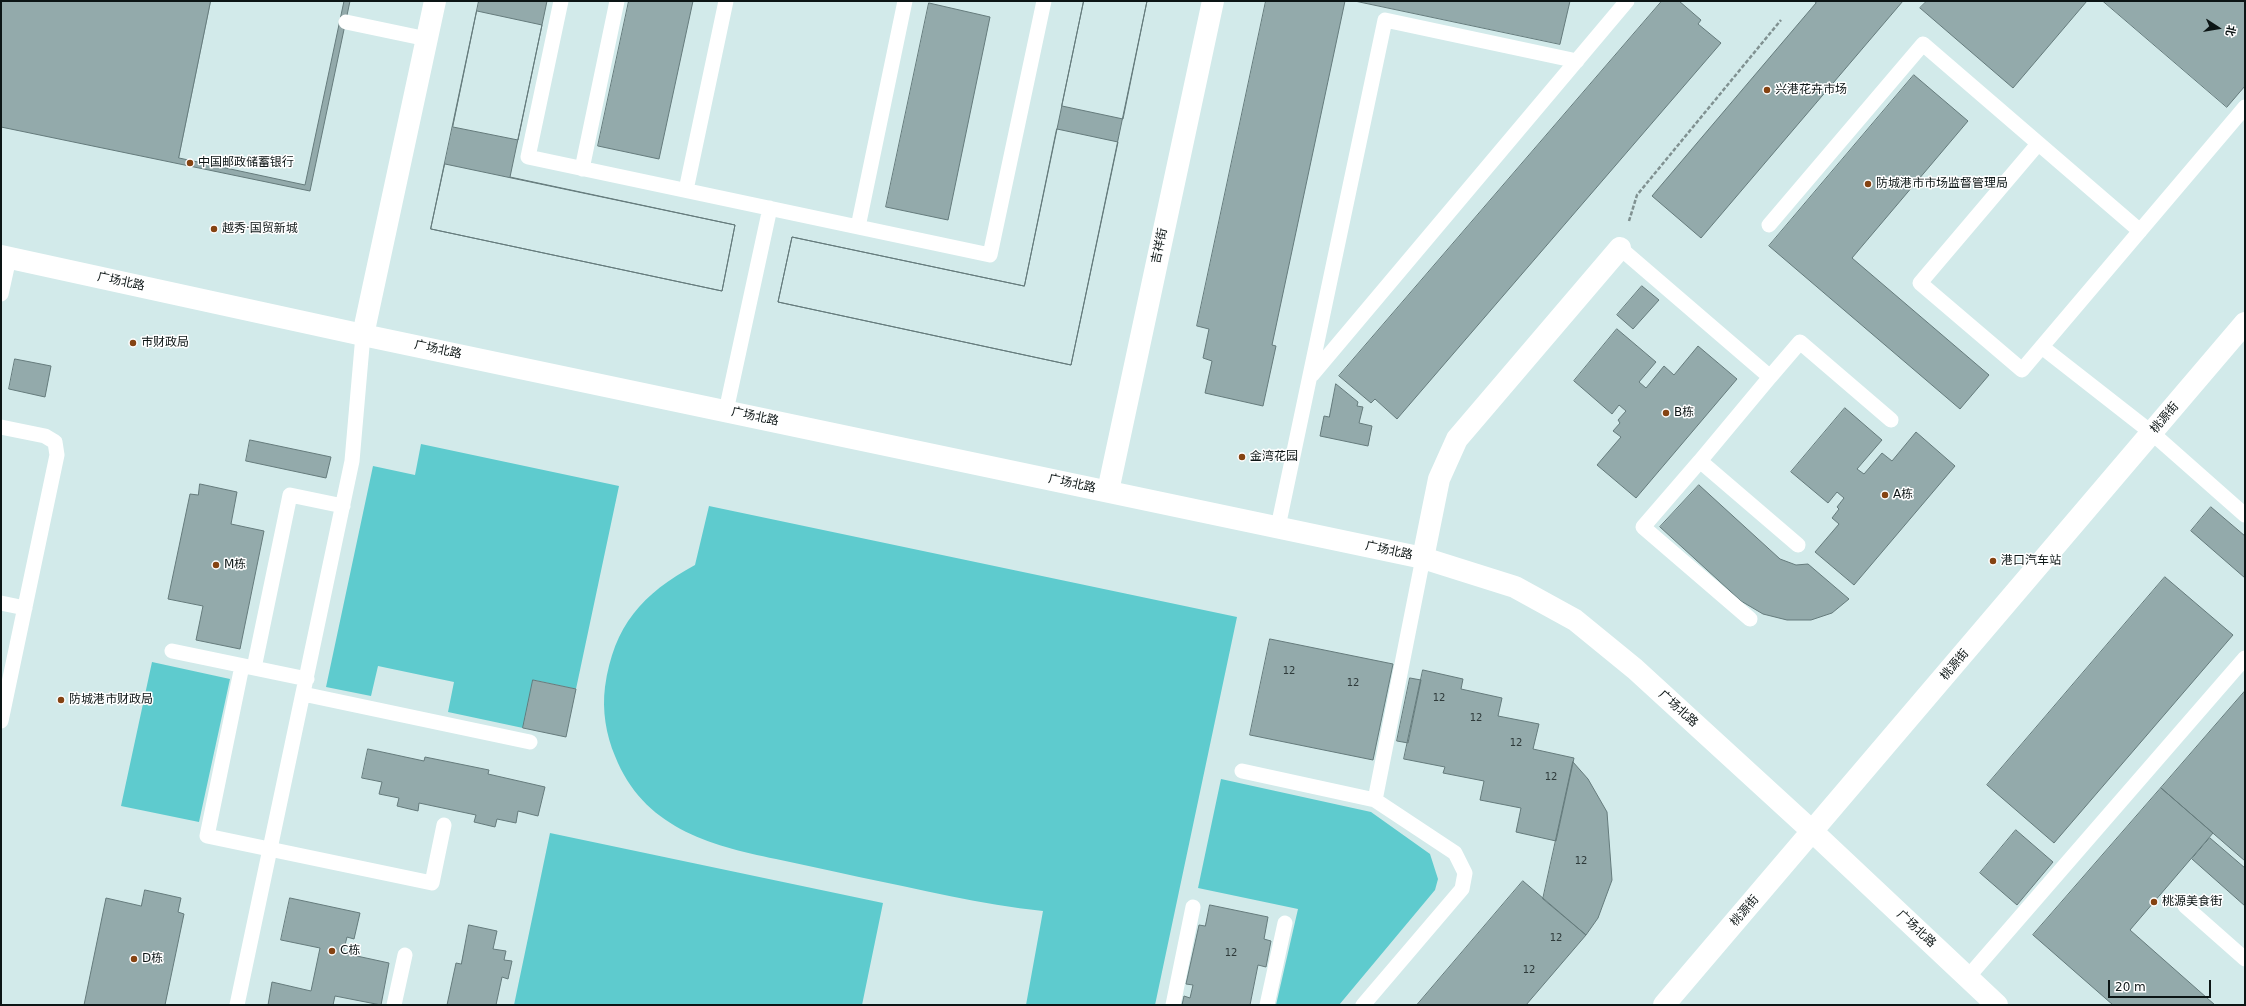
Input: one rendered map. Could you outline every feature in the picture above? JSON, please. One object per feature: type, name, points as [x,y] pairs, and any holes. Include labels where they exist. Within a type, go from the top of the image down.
[{"type":"street","points":[[363,335],[435,1]]},
{"type":"street","name":"吉祥街","points":[[1108,491],[1213,1]]},
{"type":"street","points":[[1423,558],[1439,479],[1457,439],[1620,248]]},
{"type":"street","name":"广场北路","points":[[5,257],[363,335],[1423,558],[1515,587],[1575,620],[1635,669],[1813,832],[1997,1005]]},
{"type":"street","name":"桃源街","points":[[1664,1005],[1813,832],[2245,323]]},
{"type":"lane","points":[[561,1],[528,157],[990,255],[1044,1]]},
{"type":"lane","points":[[582,169],[617,1]]},
{"type":"lane","points":[[686,190],[726,1]]},
{"type":"lane","points":[[858,227],[905,1]]},
{"type":"lane","points":[[1310,377],[1627,1]]},
{"type":"lane","points":[[1278,527],[1385,20],[1577,61]]},
{"type":"lane","points":[[346,22],[427,39]]},
{"type":"lane","points":[[1769,225],[1923,44],[2140,231]]},
{"type":"lane","points":[[2038,144],[1920,283],[2022,370],[2245,107]]},
{"type":"lane","points":[[726,411],[770,208]]},
{"type":"lane","points":[[1620,248],[1770,377]]},
{"type":"lane","points":[[1,294],[5,257]]},
{"type":"lane","points":[[237,1005],[352,461],[363,335]]},
{"type":"lane","points":[[1750,619],[1643,527],[1800,342],[1891,420]]},
{"type":"lane","points":[[2042,347],[2152,433],[2245,515]]},
{"type":"lane","points":[[1,427],[45,436],[55,442],[57,455],[1,721]]},
{"type":"lane","points":[[1700,461],[1798,545]]},
{"type":"lane","points":[[343,506],[290,494],[207,836],[432,884],[444,825]]},
{"type":"lane","points":[[1375,800],[1423,558]]},
{"type":"lane","points":[[1,603],[25,608]]},
{"type":"lane","points":[[172,651],[248,667],[305,687],[530,742]]},
{"type":"lane","points":[[1968,977],[2245,658]]},
{"type":"lane","points":[[1242,771],[1375,800],[1456,853],[1465,873],[1462,889],[1363,1005]]},
{"type":"lane","points":[[2185,906],[2245,959]]},
{"type":"lane","points":[[1173,1005],[1193,907]]},
{"type":"lane","points":[[1267,1005],[1284,923]]},
{"type":"lane","points":[[394,1005],[405,955]]},
{"type":"path","points":[[1620,248],[1637,195],[1781,20]]},
{"type":"shaded area","points":[[421,444],[619,486],[576,689],[534,680],[523,728],[448,712],[454,682],[378,666],[371,696],[326,687],[373,466],[415,475]]},
{"type":"shaded area","points":[[709,506],[1237,617],[1155,1005],[1026,1005],[1043,911],[997,905],[951,896],[726,847],[680,829],[660,816],[642,800],[627,780],[609,740],[604,713],[604,696],[609,665],[615,646],[623,629],[646,600],[676,576],[695,565]]},
{"type":"shaded area","points":[[152,662],[230,679],[199,822],[121,806]]},
{"type":"shaded area","points":[[1221,779],[1371,812],[1430,854],[1438,879],[1435,890],[1339,1005],[1276,1005],[1298,909],[1198,888]]},
{"type":"shaded area","points":[[550,833],[883,903],[862,1005],[514,1005]]},
{"type":"building","points":[[1,1],[350,1],[310,191],[1,127]]},
{"type":"building","points":[[211,1],[344,1],[305,185],[179,158]]},
{"type":"building","points":[[479,1],[547,1],[510,177],[735,225],[722,291],[431,229]]},
{"type":"building","points":[[629,1],[693,1],[659,159],[598,146]]},
{"type":"building","points":[[1084,1],[1147,1],[1071,365],[778,302],[792,237],[1024,286]]},
{"type":"building","points":[[1084,1],[1147,1],[1123,119],[1062,106]]},
{"type":"building","points":[[1266,1],[1345,1],[1272,345],[1276,346],[1263,406],[1205,393],[1212,361],[1203,358],[1209,329],[1197,326]]},
{"type":"building","points":[[1355,1],[1570,1],[1560,44]]},
{"type":"building","points":[[1662,1],[1679,1],[1701,20],[1698,24],[1721,43],[1397,419],[1375,399],[1371,403],[1339,376]]},
{"type":"building","name":"兴港花卉市场","points":[[1814,1],[1903,1],[1701,238],[1652,196],[1816,3]]},
{"type":"building","points":[[1927,1],[2087,1],[2013,88],[1920,8]]},
{"type":"building","points":[[2103,1],[2245,1],[2245,86],[2227,107]]},
{"type":"building","points":[[929,3],[990,17],[948,220],[886,207]]},
{"type":"building","points":[[477,11],[542,25],[518,140],[453,127]]},
{"type":"building","name":"防城港市市场监督管理局","points":[[1914,75],[1968,121],[1852,258],[1989,375],[1960,409],[1769,246]]},
{"type":"building","points":[[1057,129],[1118,142],[1071,365],[778,302],[792,237],[1024,286]]},
{"type":"building","points":[[445,164],[735,225],[722,291],[431,229]]},
{"type":"building","points":[[1642,286],[1659,300],[1633,329],[1617,315]]},
{"type":"building","name":"B栋","points":[[1617,329],[1656,362],[1639,382],[1646,388],[1664,366],[1674,375],[1698,346],[1737,379],[1636,498],[1597,465],[1621,437],[1613,431],[1620,423],[1618,420],[1626,411],[1619,405],[1612,414],[1574,381]]},
{"type":"building","points":[[15,359],[51,366],[45,397],[9,389]]},
{"type":"building","points":[[1336,384],[1358,402],[1357,406],[1363,407],[1359,423],[1372,426],[1368,446],[1320,436],[1324,416],[1329,417]]},
{"type":"building","name":"A栋","points":[[1845,408],[1882,440],[1857,469],[1864,474],[1882,453],[1892,461],[1916,432],[1955,466],[1854,585],[1815,552],[1839,524],[1832,518],[1839,509],[1837,507],[1844,498],[1837,492],[1828,503],[1791,472]]},
{"type":"building","points":[[250,440],[331,457],[326,478],[246,461]]},
{"type":"building","name":"M栋","points":[[200,484],[237,492],[231,524],[264,531],[240,649],[196,640],[203,606],[168,599],[190,494],[198,495]]},
{"type":"building","points":[[1699,485],[1780,559],[1796,565],[1808,564],[1849,599],[1832,613],[1811,620],[1787,620],[1763,614],[1741,601],[1660,527]]},
{"type":"building","points":[[2211,507],[2245,536],[2245,578],[2191,531]]},
{"type":"building","points":[[2165,577],[2233,635],[2054,843],[1987,785]]},
{"type":"building","points":[[1270,639],[1393,664],[1373,760],[1250,735]]},
{"type":"building","points":[[1423,670],[1463,679],[1461,689],[1502,698],[1498,716],[1539,724],[1533,749],[1574,758],[1556,841],[1516,832],[1521,808],[1480,800],[1484,781],[1443,773],[1445,767],[1404,759]]},
{"type":"building","points":[[1410,678],[1421,680],[1408,743],[1397,741]]},
{"type":"building","points":[[533,680],[576,689],[566,737],[523,728]]},
{"type":"building","points":[[2245,691],[2245,861],[2161,788]]},
{"type":"building","points":[[368,749],[424,761],[425,757],[489,770],[488,774],[545,787],[538,816],[518,811],[516,823],[497,819],[495,827],[474,822],[476,815],[419,803],[418,811],[397,806],[399,798],[379,794],[382,782],[362,778]]},
{"type":"building","points":[[1573,762],[1588,779],[1607,812],[1612,880],[1598,918],[1586,935],[1543,899]]},
{"type":"building","name":"桃源美食街","points":[[2161,788],[2213,833],[2130,930],[2215,1005],[2113,1005],[2033,935]]},
{"type":"building","points":[[2016,830],[2053,862],[2017,905],[1980,873]]},
{"type":"building","points":[[2210,838],[2245,868],[2245,906],[2192,859]]},
{"type":"building","points":[[1523,881],[1586,935],[1526,1005],[1417,1005]]},
{"type":"building","name":"D栋","points":[[145,890],[181,898],[178,912],[184,914],[165,1005],[84,1005],[106,898],[141,906]]},
{"type":"building","name":"C栋","points":[[290,898],[360,913],[354,939],[347,937],[343,953],[389,963],[381,1005],[335,996],[333,1005],[268,1005],[272,982],[311,991],[320,948],[281,940]]},
{"type":"building","points":[[1210,905],[1268,917],[1264,939],[1271,941],[1266,967],[1258,965],[1250,1005],[1182,1005],[1184,996],[1190,998],[1193,985],[1186,984],[1199,925],[1205,926]]},
{"type":"building","points":[[469,925],[497,931],[493,949],[506,951],[504,960],[512,961],[508,979],[502,977],[496,1005],[447,1005],[456,963],[461,964]]},
{"type":"place","name":"兴港花卉市场","points":[[1767,90]]},
{"type":"place","name":"中国邮政储蓄银行","points":[[190,163]]},
{"type":"place","name":"防城港市市场监督管理局","points":[[1868,184]]},
{"type":"place","name":"越秀·国贸新城","points":[[214,229]]},
{"type":"place","name":"巿财政局","points":[[133,343]]},
{"type":"place","name":"B栋","points":[[1666,413]]},
{"type":"place","name":"金湾花园","points":[[1242,457]]},
{"type":"place","name":"A栋","points":[[1885,495]]},
{"type":"place","name":"港口汽车站","points":[[1993,561]]},
{"type":"place","name":"M栋","points":[[216,565]]},
{"type":"place","name":"防城港市财政局","points":[[61,700]]},
{"type":"place","name":"桃源美食街","points":[[2154,902]]},
{"type":"place","name":"C栋","points":[[332,951]]},
{"type":"place","name":"D栋","points":[[134,959]]}]
